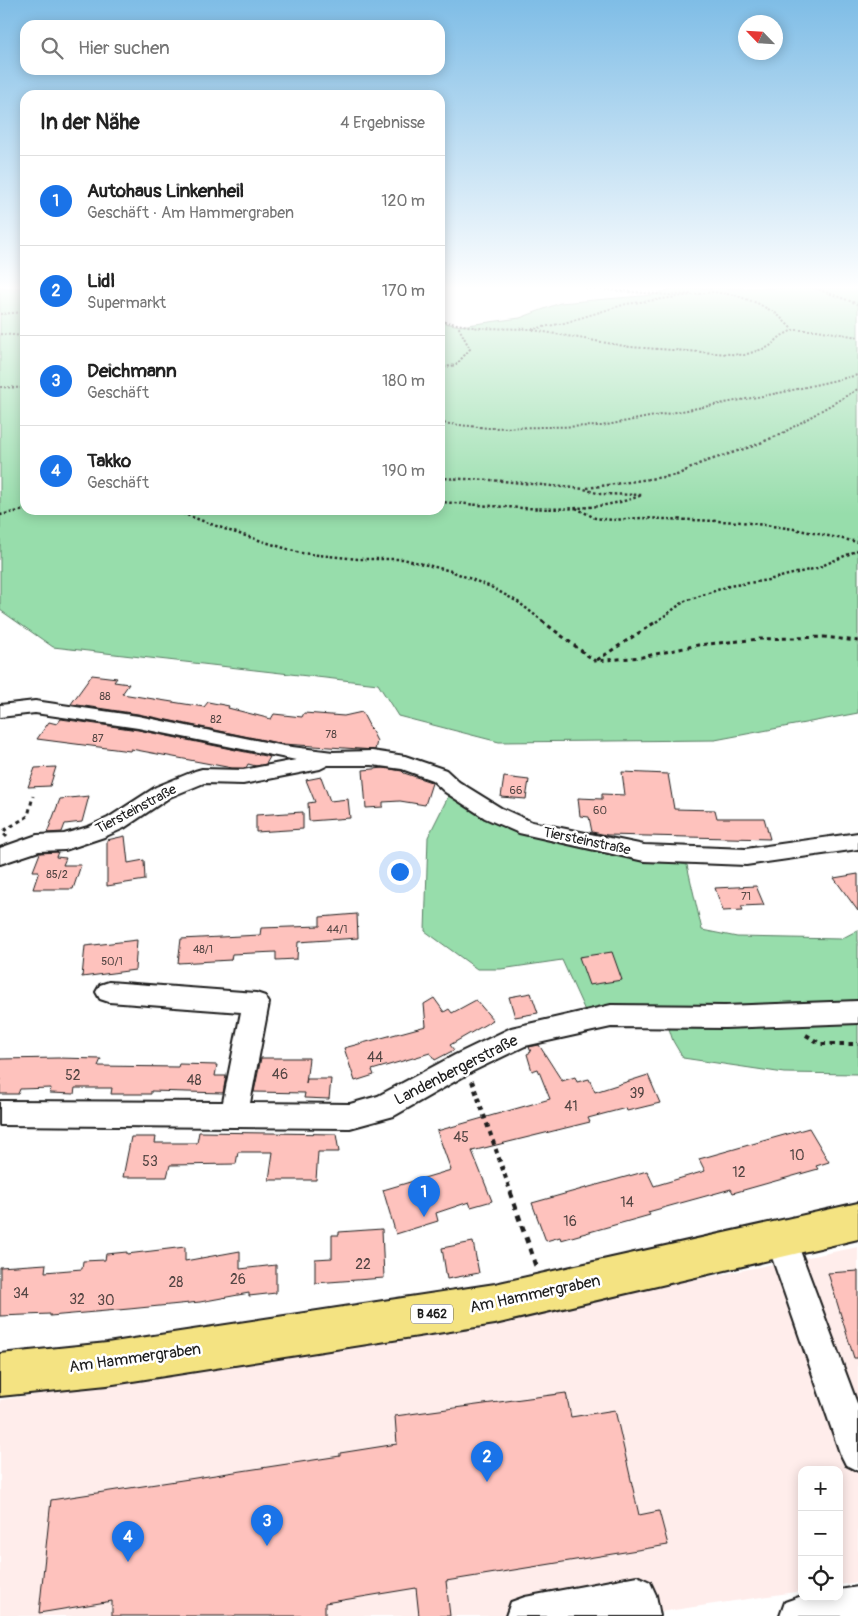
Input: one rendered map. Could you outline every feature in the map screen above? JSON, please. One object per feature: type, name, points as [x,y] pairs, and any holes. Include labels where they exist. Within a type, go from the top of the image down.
[{"type":"main road","name":"Am Hammergraben","points":[[0,1375],[106,1364],[495,1304],[858,1221]]},
{"type":"street","name":"Tiersteinstraße","points":[[0,711],[35,707],[119,719],[284,752],[333,759],[372,758],[404,763],[439,775],[452,787],[493,813],[527,828],[644,852],[746,857],[858,841]]},
{"type":"street","name":"Tiersteinstraße","points":[[0,856],[37,843],[65,842],[96,832],[116,823],[163,792],[202,776],[243,777],[333,759]]},
{"type":"street","points":[[109,992],[256,1003],[234,1115]]},
{"type":"street","name":"Landenbergerstraße","points":[[0,1113],[350,1116],[384,1107],[464,1063],[520,1036],[611,1016],[725,1017],[858,1012]]},
{"type":"street","points":[[781,1240],[858,1453]]},
{"type":"street","points":[[525,1616],[637,1595],[641,1616]]},
{"type":"street","points":[[799,1616],[858,1606]]},
{"type":"path","points":[[445,367],[457,363]]},
{"type":"path","points":[[445,424],[489,428],[601,426],[784,392],[858,375]]},
{"type":"path","points":[[0,387],[20,388]]},
{"type":"path","points":[[584,489],[677,475],[701,463],[753,446],[792,429],[858,389]]},
{"type":"path","points":[[445,478],[491,480],[584,489],[600,494],[642,495],[631,500],[601,506],[576,507],[445,502]]},
{"type":"path","points":[[576,507],[595,518],[613,520],[641,518],[742,522],[794,529],[858,542]]},
{"type":"path","points":[[0,515],[20,511]]},
{"type":"path","points":[[187,515],[230,531],[300,553],[358,558],[402,559],[451,571],[491,587],[518,602],[595,661],[642,657],[698,645],[760,639],[824,637],[858,642]]},
{"type":"path","points":[[595,661],[640,633],[684,601],[729,586],[768,580],[817,568],[858,550]]},
{"type":"path","points":[[33,796],[28,816],[3,833],[9,839],[37,843]]},
{"type":"path","points":[[821,1044],[858,1044]]},
{"type":"path","points":[[464,1063],[518,1209],[545,1293]]},
{"type":"shaded area","points":[[858,1247],[858,1582],[843,1584],[843,1466],[798,1466],[798,1592],[633,1616],[0,1616],[0,1400],[245,1362],[724,1274]]},
{"type":"green space","points":[[0,363],[20,363],[20,515],[445,515],[445,363],[858,363],[858,713],[715,740],[499,742],[398,716],[378,684],[53,647],[0,610]]},
{"type":"green space","points":[[449,795],[495,820],[538,836],[687,865],[702,930],[737,937],[841,939],[858,930],[858,1074],[784,1073],[683,1058],[673,1041],[664,1013],[586,1013],[562,960],[501,969],[477,969],[425,931],[428,837]]},
{"type":"building","points":[[92,675],[117,678],[114,682],[129,684],[122,694],[204,707],[208,702],[229,706],[228,708],[271,719],[274,714],[302,717],[304,713],[344,716],[362,712],[377,741],[375,750],[283,744],[138,714],[71,704]]},
{"type":"building","points":[[61,719],[138,730],[270,757],[266,764],[256,766],[248,764],[246,768],[232,768],[131,749],[130,751],[37,739],[49,722],[57,724]]},
{"type":"building","points":[[56,767],[50,786],[28,787],[35,768]]},
{"type":"building","points":[[384,768],[402,771],[431,782],[425,805],[400,801],[383,802],[383,807],[366,808],[363,770]]},
{"type":"building","points":[[622,772],[668,774],[674,809],[715,810],[717,818],[764,818],[770,839],[607,835],[592,832],[589,817],[580,816],[578,798],[602,799],[602,794],[625,795]]},
{"type":"building","points":[[321,777],[330,801],[348,799],[350,818],[309,821],[308,803],[315,802],[306,780]]},
{"type":"building","points":[[504,777],[529,780],[526,799],[501,797]]},
{"type":"building","points":[[89,796],[82,822],[65,824],[62,832],[47,833],[60,799]]},
{"type":"building","points":[[303,812],[303,829],[256,832],[256,815]]},
{"type":"building","points":[[125,836],[128,863],[144,860],[145,880],[107,886],[107,840]]},
{"type":"building","points":[[58,852],[56,857],[66,858],[63,865],[81,865],[73,889],[33,889],[39,871],[33,871],[40,853]]},
{"type":"building","points":[[858,874],[858,911],[834,878]]},
{"type":"building","points":[[756,886],[764,905],[741,906],[743,910],[723,911],[715,888]]},
{"type":"building","points":[[357,914],[358,938],[298,942],[297,959],[276,960],[276,952],[232,954],[231,960],[178,963],[181,939],[260,935],[261,928],[320,926],[320,917]]},
{"type":"building","points":[[137,940],[135,970],[82,977],[85,946]]},
{"type":"building","points":[[612,952],[622,980],[589,985],[579,957]]},
{"type":"building","points":[[531,993],[538,1013],[515,1017],[509,997]]},
{"type":"building","points":[[434,998],[444,1012],[449,1009],[452,1013],[476,1000],[493,1020],[450,1045],[454,1050],[435,1060],[430,1053],[372,1070],[374,1075],[355,1081],[344,1048],[426,1026],[424,1004]]},
{"type":"building","points":[[539,1045],[562,1081],[575,1077],[577,1082],[589,1079],[595,1092],[648,1075],[660,1103],[627,1111],[626,1108],[588,1118],[590,1122],[472,1151],[492,1201],[471,1207],[469,1202],[436,1213],[438,1221],[396,1234],[383,1190],[451,1170],[437,1131],[550,1099],[538,1069],[532,1071],[527,1054],[531,1052],[529,1047]]},
{"type":"building","points":[[261,1058],[309,1058],[306,1083],[307,1079],[331,1079],[329,1099],[304,1098],[305,1093],[254,1092]]},
{"type":"building","points":[[0,1059],[101,1059],[98,1066],[178,1067],[179,1064],[217,1065],[215,1076],[226,1076],[223,1093],[151,1091],[151,1094],[111,1094],[112,1088],[75,1088],[74,1094],[50,1093],[51,1088],[20,1089],[18,1094],[0,1094]]},
{"type":"building","points":[[809,1128],[829,1162],[816,1166],[818,1169],[733,1193],[731,1189],[648,1212],[650,1215],[561,1240],[560,1237],[546,1241],[532,1203],[647,1171],[654,1186],[705,1171],[699,1159]]},
{"type":"building","points":[[199,1132],[336,1134],[339,1152],[318,1152],[316,1180],[269,1180],[273,1152],[238,1152],[236,1164],[170,1165],[167,1177],[123,1177],[131,1137],[156,1137],[155,1143],[197,1143]]},
{"type":"building","points":[[382,1229],[384,1278],[315,1283],[315,1259],[332,1258],[332,1235],[339,1235],[339,1232]]},
{"type":"building","points":[[473,1242],[479,1273],[447,1279],[442,1248]]},
{"type":"building","points":[[185,1247],[185,1261],[240,1251],[240,1269],[276,1265],[276,1293],[249,1296],[249,1293],[200,1302],[50,1316],[50,1314],[0,1316],[0,1267],[46,1264],[45,1272],[82,1269],[83,1261],[105,1260],[106,1254],[127,1252],[127,1254]]},
{"type":"building","points":[[858,1271],[858,1358],[854,1358],[828,1273]]},
{"type":"building","points":[[566,1393],[571,1417],[615,1410],[639,1515],[659,1511],[668,1545],[446,1581],[450,1616],[419,1616],[416,1588],[325,1603],[325,1616],[112,1616],[112,1601],[39,1613],[51,1500],[340,1456],[340,1453],[397,1444],[395,1416]]},
{"type":"place","name":"Autohaus Linkenheil","points":[[424,1217]]},
{"type":"place","name":"Lidl","points":[[487,1482]]},
{"type":"place","name":"Deichmann","points":[[267,1546]]},
{"type":"place","name":"Takko","points":[[128,1562]]}]
